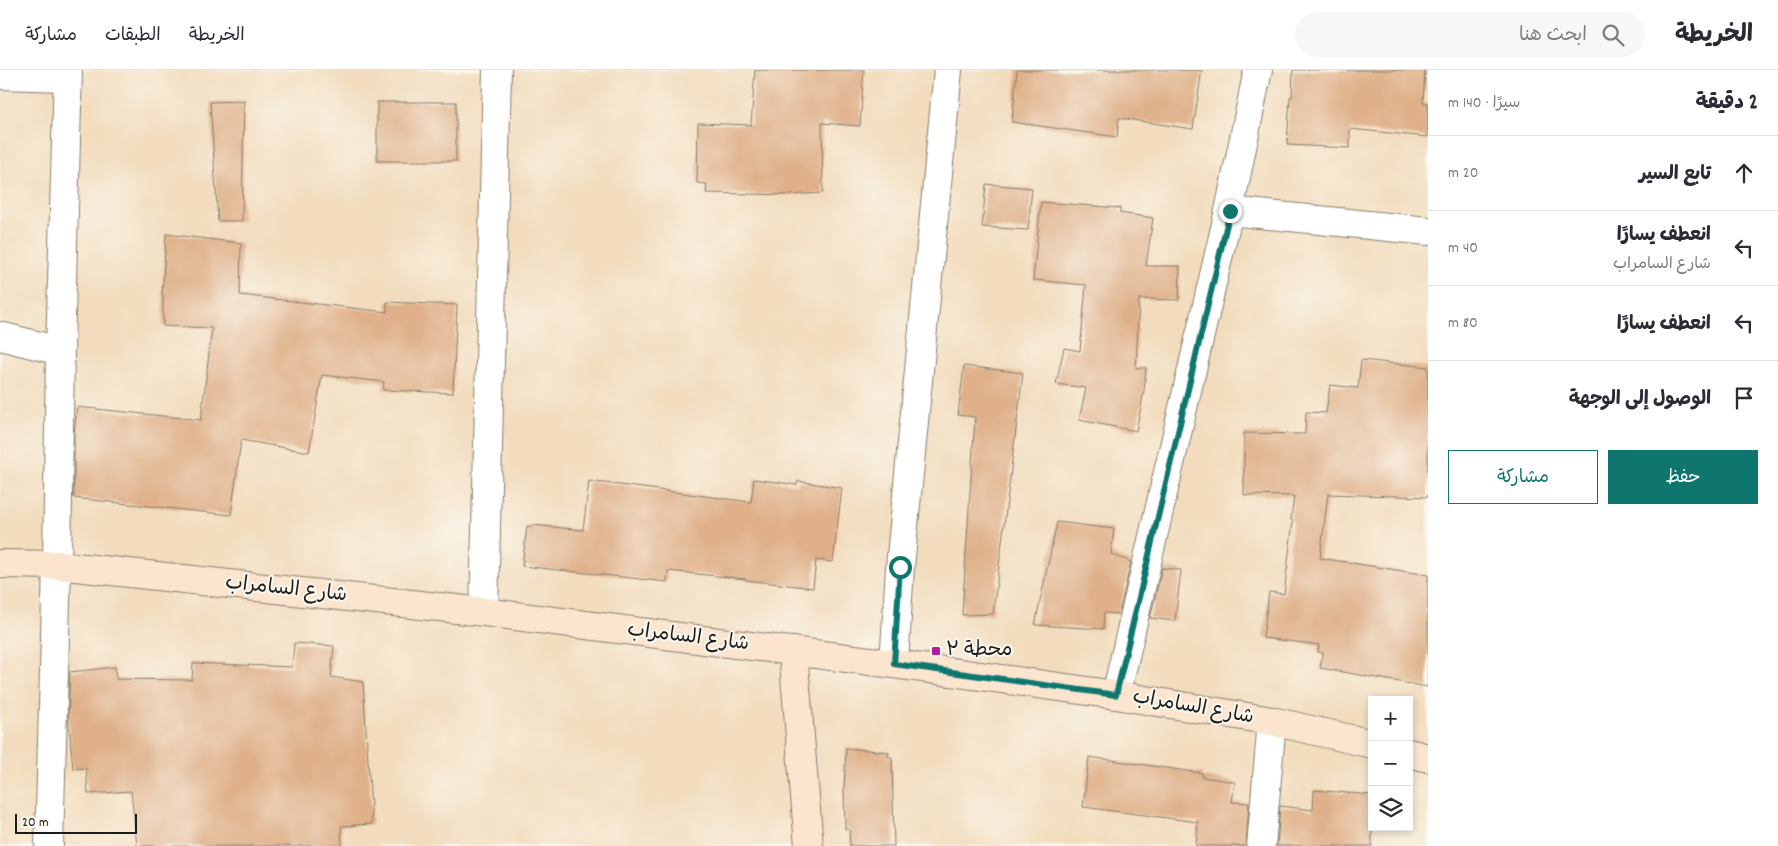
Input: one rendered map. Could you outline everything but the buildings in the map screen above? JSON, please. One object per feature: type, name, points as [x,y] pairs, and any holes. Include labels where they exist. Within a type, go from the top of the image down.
[{"type":"street","points":[[484,612],[497,70]]},
{"type":"street","points":[[894,664],[900,567],[948,70]]},
{"type":"street","points":[[1116,695],[1230,211],[1258,70]]},
{"type":"street","points":[[0,74],[67,73],[49,846]]},
{"type":"street","points":[[1230,211],[1428,231]]},
{"type":"street","points":[[0,336],[60,351]]},
{"type":"street","name":"شارع السامراب","points":[[0,564],[57,564],[484,612],[894,664],[1116,695],[1272,721],[1368,743]]},
{"type":"street","points":[[794,651],[809,846]]},
{"type":"street","points":[[1261,846],[1272,721]]},
{"type":"street","points":[[1413,754],[1428,758]]},
{"type":"place","name":"محطة ٣","points":[[936,651]]},
{"type":"route","points":[[900,567],[894,664],[1116,695],[1230,211]]}]
